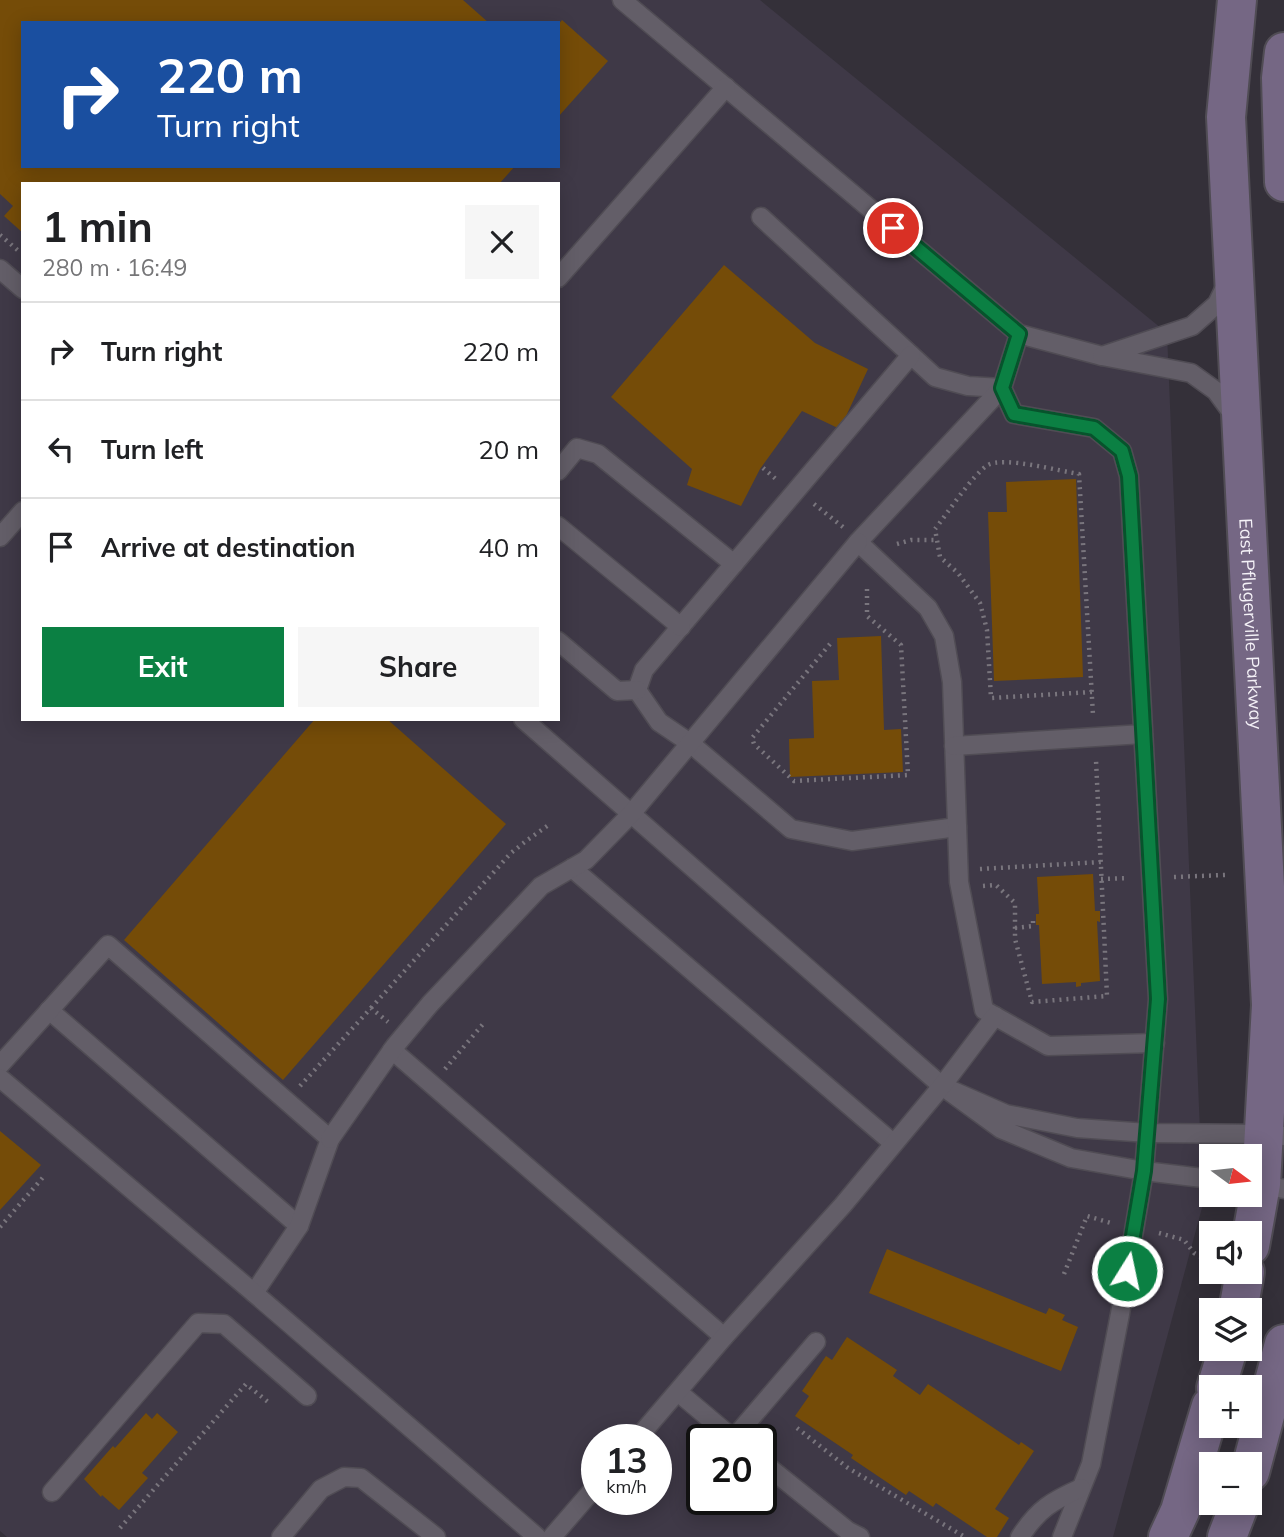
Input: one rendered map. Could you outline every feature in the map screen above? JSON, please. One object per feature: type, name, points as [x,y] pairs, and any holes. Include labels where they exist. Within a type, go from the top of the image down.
[{"type":"main road","name":"East Pflugerville Parkway","points":[[1237,0],[1226,117],[1271,1005],[1274,1135],[1256,1221]]},
{"type":"main road","points":[[1284,52],[1281,78],[1284,182]]},
{"type":"main road","points":[[1255,1452],[1284,1344]]},
{"type":"main road","points":[[1168,1537],[1180,1511],[1202,1438]]},
{"type":"main road","points":[[1227,1537],[1235,1515]]},
{"type":"lane","points":[[622,0],[1019,334],[1102,356],[1191,373],[1216,391],[1241,426]]},
{"type":"lane","points":[[560,276],[726,87]]},
{"type":"lane","points":[[761,216],[935,377],[968,386],[1002,388]]},
{"type":"lane","points":[[0,269],[21,287]]},
{"type":"lane","points":[[1102,356],[1192,326],[1217,304],[1233,270]]},
{"type":"lane","points":[[254,1293],[299,1226],[330,1139],[392,1050],[430,1004],[541,886],[586,860],[631,814],[852,536],[1002,388],[1019,334]]},
{"type":"lane","points":[[637,691],[644,670],[911,355]]},
{"type":"lane","points":[[1002,388],[1014,414],[1094,428],[1122,451],[1129,476],[1158,999],[1144,1171],[1120,1314],[1091,1464],[1062,1537]]},
{"type":"lane","points":[[560,469],[577,448],[598,454],[734,564]]},
{"type":"lane","points":[[0,537],[21,513]]},
{"type":"lane","points":[[560,528],[681,627]]},
{"type":"lane","points":[[852,536],[928,608],[944,636],[951,682],[959,882],[984,1010],[1048,1046],[1155,1043]]},
{"type":"lane","points":[[560,643],[617,691],[637,691]]},
{"type":"lane","points":[[637,691],[659,722],[690,743],[791,829],[852,841],[957,827]]},
{"type":"lane","points":[[525,721],[942,1086],[1001,1129],[1071,1158],[1199,1178]]},
{"type":"lane","points":[[954,746],[1143,734]]},
{"type":"lane","points":[[572,868],[893,1143]]},
{"type":"lane","points":[[0,1065],[108,945],[330,1139]]},
{"type":"lane","points":[[49,1010],[299,1226]]},
{"type":"lane","points":[[650,1424],[843,1205],[942,1086],[995,1016]]},
{"type":"lane","points":[[392,1050],[724,1337]]},
{"type":"lane","points":[[0,1079],[537,1537]]},
{"type":"lane","points":[[942,1086],[1006,1114],[1077,1128],[1148,1133],[1274,1135]]},
{"type":"lane","points":[[52,1492],[198,1324],[225,1324],[307,1396]]},
{"type":"lane","points":[[747,1424],[816,1342]]},
{"type":"lane","points":[[678,1392],[716,1424]]},
{"type":"lane","points":[[777,1474],[848,1531],[860,1537]]},
{"type":"lane","points":[[281,1537],[321,1489],[344,1477],[361,1478],[436,1537]]},
{"type":"lane","points":[[1020,1537],[1029,1523],[1052,1501],[1081,1488]]},
{"type":"lane","points":[[552,1537],[581,1503]]},
{"type":"path","points":[[0,235],[21,252]]},
{"type":"path","points":[[1092,692],[991,698],[987,630],[980,603],[958,573],[940,557],[935,529],[975,477],[989,464],[1006,461],[1079,474],[1092,692],[1093,716]]},
{"type":"path","points":[[764,468],[780,482]]},
{"type":"path","points":[[810,500],[852,536]]},
{"type":"path","points":[[897,544],[911,540],[937,540]]},
{"type":"path","points":[[830,644],[752,738],[754,744],[794,780],[908,775],[901,645],[867,616],[867,584]]},
{"type":"path","points":[[1096,759],[1101,862],[1101,879],[1107,996],[1032,1002],[1015,939],[1015,903],[996,885],[982,886],[979,869],[1101,862]]},
{"type":"path","points":[[286,1101],[511,853],[550,824]]},
{"type":"path","points":[[1174,877],[1225,875]]},
{"type":"path","points":[[1101,879],[1128,878]]},
{"type":"path","points":[[1015,928],[1033,926],[1033,920],[1036,919]]},
{"type":"path","points":[[371,1007],[394,1027]]},
{"type":"path","points":[[441,1072],[483,1024]]},
{"type":"path","points":[[0,1227],[45,1175]]},
{"type":"path","points":[[1064,1274],[1087,1216],[1111,1223]]},
{"type":"path","points":[[1160,1233],[1184,1240],[1199,1256]]},
{"type":"path","points":[[120,1528],[246,1384],[268,1402]]},
{"type":"path","points":[[797,1428],[848,1468],[965,1537]]},
{"type":"shaded area","points":[[0,0],[760,0],[1167,333],[1201,1144],[1199,1208],[1202,1208],[1113,1537],[7,1537],[0,1531]]},
{"type":"building","points":[[0,0],[463,0],[487,21],[21,21],[21,168],[513,168],[501,182],[21,182],[21,231],[4,216],[13,206],[0,194]]},
{"type":"building","points":[[562,20],[608,61],[560,115]]},
{"type":"building","points":[[724,265],[815,343],[868,369],[840,429],[802,411],[760,469],[741,506],[687,485],[692,469],[611,397]]},
{"type":"building","points":[[1076,479],[1083,677],[994,681],[988,512],[1007,512],[1006,482]]},
{"type":"building","points":[[881,636],[884,730],[901,729],[903,772],[790,777],[789,739],[814,738],[812,681],[839,680],[837,638]]},
{"type":"building","points":[[313,721],[389,721],[506,824],[283,1080],[124,940]]},
{"type":"building","points":[[1093,874],[1095,911],[1100,911],[1100,922],[1097,921],[1100,981],[1081,983],[1081,986],[1076,987],[1076,982],[1042,984],[1039,925],[1036,925],[1036,914],[1039,914],[1037,877]]},
{"type":"building","points":[[0,1131],[41,1165],[0,1210]]},
{"type":"building","points":[[887,1249],[1046,1314],[1049,1308],[1065,1315],[1062,1320],[1078,1327],[1061,1371],[869,1293]]},
{"type":"building","points":[[847,1337],[897,1370],[893,1376],[920,1395],[928,1384],[1019,1445],[1021,1442],[1034,1451],[995,1509],[1009,1518],[997,1537],[987,1537],[936,1503],[933,1507],[909,1491],[906,1495],[795,1416],[809,1396],[802,1391],[826,1356],[832,1360]]},
{"type":"building","points":[[146,1413],[152,1419],[157,1413],[178,1432],[142,1473],[148,1478],[119,1510],[102,1495],[101,1497],[84,1479]]},
{"type":"route","points":[[893,228],[1019,334],[1002,388],[1014,414],[1094,428],[1122,451],[1129,476],[1158,999],[1144,1171],[1127,1271]]}]
